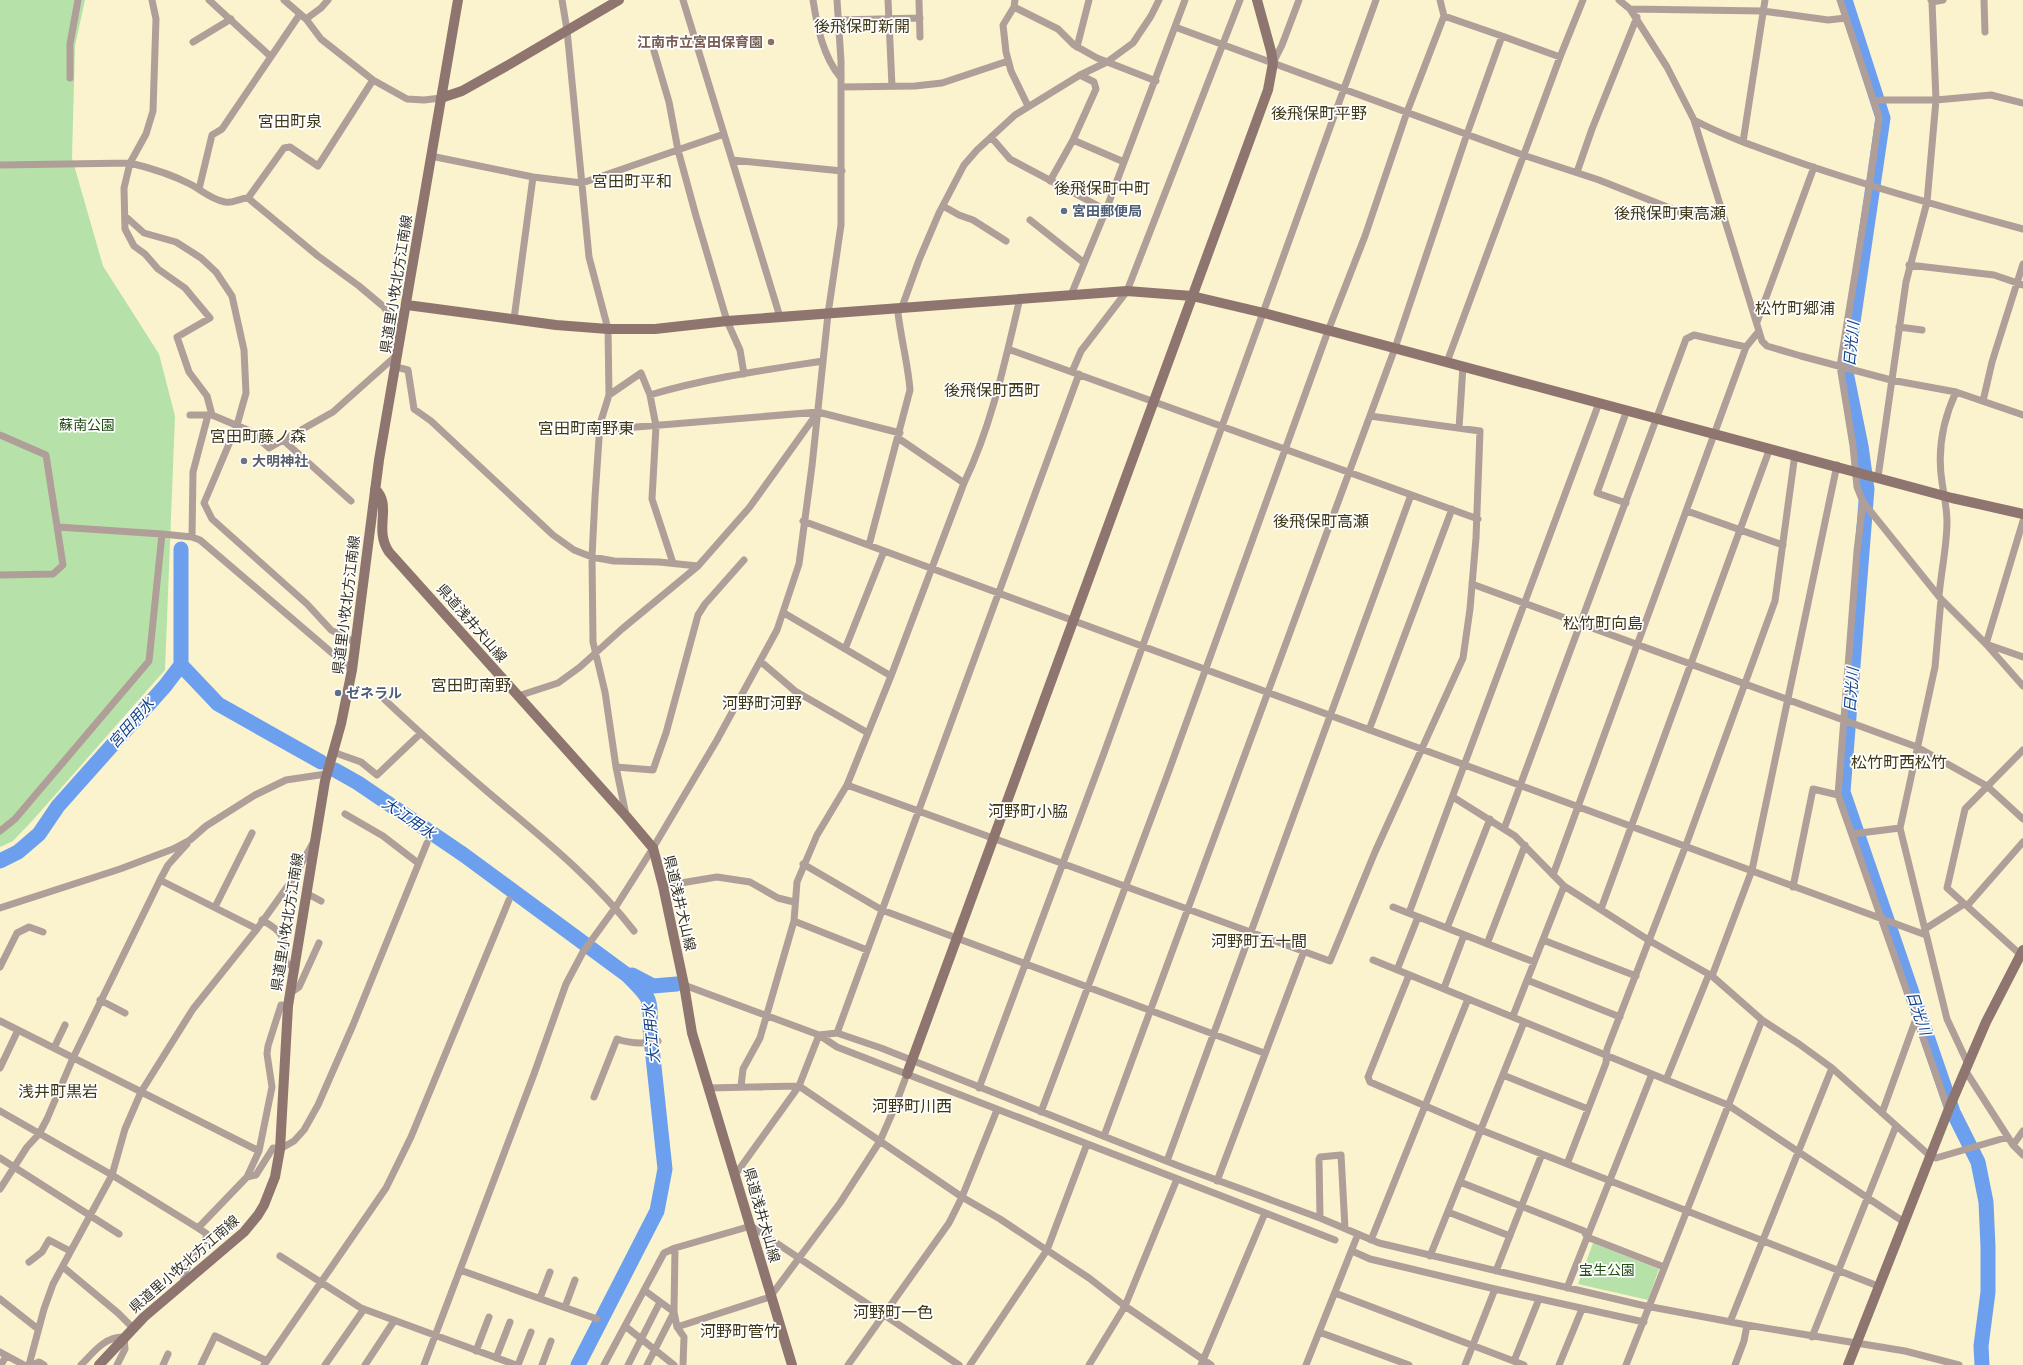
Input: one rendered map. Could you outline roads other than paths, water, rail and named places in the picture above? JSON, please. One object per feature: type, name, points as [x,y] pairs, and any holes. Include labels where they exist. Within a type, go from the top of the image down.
[{"type":"street","points":[[70,78],[70,44],[78,0]]},
{"type":"street","points":[[152,0],[156,19],[153,111],[146,134],[130,163],[124,188],[124,229],[134,246],[145,254],[158,270],[185,288],[210,318],[177,337],[189,372],[206,396],[210,415],[193,472],[192,537]]},
{"type":"street","points":[[209,0],[270,56]]},
{"type":"street","points":[[284,0],[306,19],[321,39],[373,80],[407,99],[424,100],[441,98],[462,91],[614,1]]},
{"type":"street","points":[[306,19],[321,8],[328,0]]},
{"type":"street","points":[[441,98],[458,0]]},
{"type":"street","points":[[562,0],[567,30],[589,257],[608,329],[609,395],[600,430],[592,557],[595,654],[605,692],[616,767],[626,816]]},
{"type":"street","points":[[683,0],[780,317]]},
{"type":"street","points":[[812,0],[818,30],[834,70],[841,78]]},
{"type":"street","points":[[424,1365],[534,1074],[566,984],[590,942],[615,908],[686,794],[760,661],[777,630],[784,613],[799,564],[803,521],[818,412],[828,314],[841,225],[841,78],[837,0]]},
{"type":"street","points":[[888,0],[892,86]]},
{"type":"street","points":[[918,0],[920,37]]},
{"type":"street","points":[[1077,47],[1089,0]]},
{"type":"street","points":[[869,545],[910,390],[908,363],[902,345],[898,313],[943,206],[964,165],[977,150],[1015,115],[1080,75],[1107,62],[1133,42],[1151,16],[1159,0]]},
{"type":"street","points":[[1071,295],[1083,262],[1106,210],[1185,0]]},
{"type":"street","points":[[837,1033],[998,593],[1075,373],[1081,351],[1127,291],[1224,45],[1240,0]]},
{"type":"street","points":[[677,1327],[770,1297],[798,1257],[840,1203],[880,1141],[894,1109],[1268,90],[1272,63],[1271,51],[1257,0]]},
{"type":"street","points":[[1272,63],[1282,45],[1299,0]]},
{"type":"street","points":[[979,1088],[1064,864],[1376,0]]},
{"type":"street","points":[[1041,1112],[1126,886],[1328,331],[1365,236],[1407,112],[1444,16],[1440,0]]},
{"type":"street","points":[[1447,362],[1523,155],[1583,0]]},
{"type":"street","points":[[1619,0],[1637,17],[1667,67],[1694,120],[1762,341],[1767,346],[1844,368],[1891,380],[1956,392],[2023,415]]},
{"type":"street","points":[[1743,142],[1765,0]]},
{"type":"street","points":[[1840,0],[1878,101],[1879,121],[1872,186],[1844,368],[1861,472],[1857,487],[1865,504],[1940,597],[1986,644],[2023,686]]},
{"type":"street","points":[[1878,476],[1899,327],[1910,265],[1927,202],[1936,100],[1932,1],[1942,0]]},
{"type":"street","points":[[1984,0],[1985,32]]},
{"type":"street","points":[[1028,106],[1015,82],[1008,61],[1003,25],[1014,3],[1058,29],[1077,47],[1107,62],[1156,80]]},
{"type":"street","points":[[1630,9],[1763,11],[1828,20],[1846,18]]},
{"type":"street","points":[[199,190],[212,135],[222,129],[270,56],[300,14]]},
{"type":"street","points":[[1444,16],[1560,57]]},
{"type":"street","points":[[1577,172],[1592,129],[1637,17]]},
{"type":"street","points":[[838,20],[920,18]]},
{"type":"street","points":[[193,42],[231,19]]},
{"type":"street","points":[[1175,27],[1523,155],[1577,172],[1690,216],[1722,208]]},
{"type":"street","points":[[1104,1136],[1395,348],[1467,134],[1502,36]]},
{"type":"street","points":[[654,51],[669,102],[678,150],[696,216],[727,321],[740,350],[744,374]]},
{"type":"street","points":[[841,87],[942,83],[1008,61]]},
{"type":"street","points":[[1050,181],[1073,140],[1096,89],[1094,82],[1080,75]]},
{"type":"street","points":[[248,198],[284,148],[290,147],[318,166],[373,80]]},
{"type":"street","points":[[1878,101],[1936,100],[1991,95],[2023,103]]},
{"type":"street","name":"県道里小牧北方江南線","points":[[99,1365],[133,1328],[239,1237],[258,1215],[270,1192],[280,1149],[288,1006],[326,774],[333,752],[352,670],[375,489],[441,98]]},
{"type":"street","points":[[1694,120],[1723,135],[1814,167],[1872,186],[2023,229]]},
{"type":"street","points":[[431,156],[533,177],[582,184],[724,134]]},
{"type":"street","points":[[991,138],[1010,159],[1106,210]]},
{"type":"street","points":[[1073,140],[1124,162]]},
{"type":"street","points":[[732,160],[842,171]]},
{"type":"street","points":[[0,165],[130,163],[150,168],[223,202],[230,203],[240,198],[248,198],[318,256],[359,286],[384,307],[401,336]]},
{"type":"street","points":[[1756,322],[1814,167]]},
{"type":"street","points":[[514,319],[533,177]]},
{"type":"street","points":[[943,206],[959,215],[973,220],[1006,241]]},
{"type":"street","points":[[124,216],[144,233],[176,242],[201,258],[216,272],[232,296],[244,350],[246,393],[237,425],[204,503],[212,519],[307,604],[331,630],[356,643]]},
{"type":"street","points":[[1030,220],[1083,262]]},
{"type":"street","points":[[1983,401],[1992,362],[2020,284],[2023,264]]},
{"type":"street","points":[[1910,265],[1994,275],[2020,284]]},
{"type":"street","points":[[406,305],[608,329],[656,329],[727,321],[1127,291],[1192,296],[1264,313],[1837,465],[1945,496],[2023,514]]},
{"type":"street","points":[[741,1086],[743,1069],[760,1038],[794,921],[796,882],[818,834],[847,785],[891,676],[964,483],[979,452],[1008,349],[1020,298]]},
{"type":"street","points":[[1899,327],[1922,330]]},
{"type":"street","points":[[1553,874],[1716,433],[1746,347],[1759,331]]},
{"type":"street","points":[[1504,829],[1686,340],[1690,336],[1746,347]]},
{"type":"street","points":[[1008,349],[1478,519]]},
{"type":"street","points":[[190,415],[210,415],[237,425],[250,431],[269,448],[333,412],[399,353]]},
{"type":"street","points":[[650,395],[678,387],[744,374],[823,361]]},
{"type":"street","points":[[1459,428],[1463,366]]},
{"type":"street","points":[[396,367],[408,370],[414,409],[431,421],[553,535],[574,550],[592,557],[614,561],[673,563],[698,566]]},
{"type":"street","points":[[609,395],[641,373],[650,395],[656,426],[652,499],[673,563]]},
{"type":"street","points":[[1956,392],[1944,420],[1941,439],[1940,461],[1947,522],[1935,667],[1900,828],[1947,1019],[1966,1067],[2013,1145],[2023,1155]]},
{"type":"street","points":[[1409,913],[1599,403]]},
{"type":"street","points":[[1626,503],[1597,493],[1627,410]]},
{"type":"street","points":[[600,430],[818,412],[899,435],[964,483]]},
{"type":"street","points":[[518,696],[558,683],[595,654],[698,566],[749,508],[818,412]]},
{"type":"street","points":[[847,785],[1330,961],[1375,852],[1463,658],[1478,519],[1480,431],[1370,416]]},
{"type":"street","points":[[0,435],[46,455],[63,565],[53,574],[0,575]]},
{"type":"street","points":[[284,440],[351,501]]},
{"type":"street","points":[[1601,909],[1770,448]]},
{"type":"street","points":[[1567,1164],[1606,1063],[1607,1049],[1686,845],[1775,601],[1795,454]]},
{"type":"street","points":[[1666,1080],[1711,975],[1752,870],[1837,465]]},
{"type":"street","name":"県道浅井犬山線","points":[[375,489],[380,493],[384,502],[381,533],[384,544],[389,552],[653,848],[663,886],[684,985],[692,1033],[751,1226],[770,1297],[792,1365]]},
{"type":"street","points":[[1167,1161],[1411,495]]},
{"type":"street","points":[[1865,504],[1847,721],[1838,795],[1855,833],[1917,1016],[1950,1105]]},
{"type":"street","points":[[1369,730],[1452,509]]},
{"type":"street","points":[[1687,511],[1783,545]]},
{"type":"street","points":[[803,521],[1330,716],[1686,845],[1886,922],[1925,932],[1965,905],[2023,842]]},
{"type":"street","points":[[1986,644],[2023,521]]},
{"type":"street","points":[[58,527],[162,534],[192,537],[200,540],[222,557],[352,670]]},
{"type":"street","points":[[0,831],[15,819],[149,661],[162,534]]},
{"type":"street","points":[[845,648],[884,551]]},
{"type":"street","points":[[616,767],[653,770],[666,733],[698,615],[705,604],[744,560]]},
{"type":"street","points":[[1472,584],[1523,604],[1638,644],[1745,685],[1917,747],[1987,786],[2023,819]]},
{"type":"street","points":[[784,613],[891,676]]},
{"type":"street","points":[[1986,644],[2023,657]]},
{"type":"street","points":[[760,661],[795,692],[868,733]]},
{"type":"street","points":[[385,700],[420,734],[585,874],[610,901],[634,931]]},
{"type":"street","points":[[333,752],[361,762],[377,775],[420,734]]},
{"type":"street","points":[[1848,1365],[1966,1067],[1999,993],[2022,954],[1947,888],[1965,809],[2023,750]]},
{"type":"street","points":[[0,1189],[27,1147],[39,1134],[100,1000],[168,865],[190,840],[206,826],[255,795],[286,780],[326,774]]},
{"type":"street","points":[[1793,887],[1813,789],[1838,795]]},
{"type":"street","points":[[1453,797],[1504,829],[1525,845],[1564,886],[1650,941],[1711,975],[1762,1020],[1832,1068],[1930,1155],[1936,1158],[1977,1148],[2008,1137]]},
{"type":"street","points":[[345,814],[383,836],[418,863]]},
{"type":"street","points":[[1447,928],[1490,820]]},
{"type":"street","points":[[1855,833],[1900,828]]},
{"type":"street","points":[[215,907],[252,833]]},
{"type":"street","points":[[0,908],[120,869],[190,840]]},
{"type":"street","points":[[29,1365],[38,1328],[51,1290],[70,1251],[112,1175],[125,1129],[141,1092],[193,1009],[257,929],[292,880],[315,841]]},
{"type":"street","points":[[247,1177],[256,1175],[273,1148],[280,1149],[294,1141],[304,1130],[318,1105],[350,1032],[427,843]]},
{"type":"street","points":[[1487,944],[1525,845]]},
{"type":"street","points":[[803,864],[882,910],[1088,989],[1264,1053]]},
{"type":"street","points":[[663,886],[717,877],[750,882],[778,898],[794,902]]},
{"type":"street","points":[[160,880],[257,929]]},
{"type":"street","points":[[1512,1016],[1564,886]]},
{"type":"street","points":[[306,893],[321,902]]},
{"type":"street","points":[[201,1365],[215,1336],[265,1363],[390,1182],[411,1137],[509,900]]},
{"type":"street","points":[[1393,907],[1534,962]]},
{"type":"street","points":[[1397,970],[1418,917]]},
{"type":"street","points":[[262,920],[277,929],[281,934],[284,939],[286,962],[294,968]]},
{"type":"street","points":[[794,921],[867,950]]},
{"type":"street","points":[[0,967],[17,934],[29,927],[43,932]]},
{"type":"street","points":[[1444,988],[1464,935]]},
{"type":"street","points":[[1543,940],[1636,976]]},
{"type":"street","points":[[290,994],[300,987],[319,943]]},
{"type":"street","points":[[1217,1181],[1264,1053],[1304,951]]},
{"type":"street","points":[[1373,960],[1728,1105],[1904,1222]]},
{"type":"street","points":[[1409,974],[1368,1077],[1370,1082],[1481,1130],[1878,1286]]},
{"type":"street","points":[[1527,980],[1620,1016]]},
{"type":"street","points":[[684,985],[819,1035],[837,1046],[906,1074],[1335,1240]]},
{"type":"street","points":[[1371,1240],[1468,998]]},
{"type":"street","points":[[100,1000],[125,1013]]},
{"type":"street","points":[[198,1228],[247,1177],[259,1151],[272,1087],[267,1054],[268,1046],[281,1004],[288,1006]]},
{"type":"street","points":[[1882,1113],[1917,1016]]},
{"type":"street","points":[[1626,1365],[1762,1020]]},
{"type":"street","points":[[0,1021],[259,1151]]},
{"type":"street","points":[[1430,1256],[1524,1022]]},
{"type":"street","points":[[54,1048],[65,1025]]},
{"type":"street","points":[[0,1068],[18,1030]]},
{"type":"street","points":[[819,1035],[837,1033],[1217,1181],[1346,1228],[1371,1240],[1430,1256],[1648,1306],[1812,1337],[1857,1342],[1934,1362],[1959,1365]]},
{"type":"street","points":[[735,1175],[799,1086],[819,1035]]},
{"type":"street","points":[[594,1097],[617,1039],[628,1043],[654,1042]]},
{"type":"street","points":[[1730,1322],[1832,1068]]},
{"type":"street","points":[[1567,1288],[1652,1074]]},
{"type":"street","points":[[1503,1075],[1588,1109]]},
{"type":"street","points":[[708,1088],[741,1086],[799,1086],[962,1197],[1089,1278],[1203,1363],[1211,1365]]},
{"type":"street","points":[[848,1365],[949,1223],[962,1197],[997,1110]]},
{"type":"street","points":[[0,1111],[112,1175],[207,1234],[206,1240],[187,1266],[184,1274],[184,1284]]},
{"type":"street","points":[[1812,1337],[1896,1126]]},
{"type":"street","points":[[2013,1145],[2023,1132]]},
{"type":"street","points":[[970,1365],[1047,1250],[1086,1144]]},
{"type":"street","points":[[1496,1271],[1542,1154]]},
{"type":"street","points":[[1320,1218],[1319,1158],[1341,1155],[1346,1228]]},
{"type":"street","points":[[0,1158],[118,1234]]},
{"type":"street","points":[[1089,1365],[1125,1306],[1177,1179]]},
{"type":"street","points":[[1460,1182],[1584,1231],[1587,1236],[1664,1267]]},
{"type":"street","points":[[1448,1212],[1510,1236]]},
{"type":"street","points":[[1203,1363],[1265,1213]]},
{"type":"street","points":[[606,1364],[664,1253],[675,1248],[751,1226],[960,1365]]},
{"type":"street","points":[[1306,1365],[1358,1234]]},
{"type":"street","points":[[29,1262],[42,1252],[49,1240],[70,1251]]},
{"type":"street","points":[[675,1248],[674,1312],[677,1327],[684,1337],[683,1365]]},
{"type":"street","points":[[1352,1251],[1370,1259],[1495,1289],[1644,1322]]},
{"type":"street","points":[[280,1256],[364,1309],[517,1365],[531,1332]]},
{"type":"street","points":[[63,1267],[118,1313],[133,1328]]},
{"type":"street","points":[[460,1270],[597,1319]]},
{"type":"street","points":[[540,1298],[550,1272]]},
{"type":"street","points":[[565,1307],[575,1280]]},
{"type":"street","points":[[1465,1365],[1495,1289]]},
{"type":"street","points":[[644,1290],[674,1312]]},
{"type":"street","points":[[1335,1293],[1524,1365]]},
{"type":"street","points":[[1514,1361],[1539,1299]]},
{"type":"street","points":[[0,1300],[38,1328]]},
{"type":"street","points":[[628,1365],[660,1302]]},
{"type":"street","points":[[325,1365],[364,1309]]},
{"type":"street","points":[[1559,1365],[1582,1309]]},
{"type":"street","points":[[647,1365],[674,1312]]},
{"type":"street","points":[[476,1350],[489,1317]]},
{"type":"street","points":[[365,1365],[394,1321]]},
{"type":"street","points":[[496,1358],[510,1322]]},
{"type":"street","points":[[1735,1365],[1744,1341],[1747,1325]]},
{"type":"street","points":[[625,1326],[670,1363]]},
{"type":"street","points":[[1319,1332],[1409,1365]]},
{"type":"street","points":[[80,1365],[106,1340],[117,1336],[124,1337],[125,1349],[118,1365]]},
{"type":"street","points":[[542,1365],[551,1341]]},
{"type":"street","points":[[1,1365],[3,1354],[24,1365]]},
{"type":"street","points":[[164,1365],[168,1354]]},
{"type":"street","points":[[33,1365],[39,1362],[44,1365]]},
{"type":"waterway","name":"日光川","points":[[1845,0],[1883,118],[1846,372],[1861,446],[1867,489],[1843,792],[1953,1112],[1978,1162],[1986,1202],[1988,1247],[1988,1292],[1981,1346],[1982,1365]]},
{"type":"waterway","name":"宮田用水","points":[[0,861],[18,852],[39,834],[58,806],[165,686],[181,665],[181,549]]},
{"type":"waterway","name":"大江用水","points":[[181,665],[218,704],[321,762]]},
{"type":"waterway","name":"大江用水","points":[[335,770],[358,783],[464,855],[627,975],[648,998],[665,1169],[657,1211],[578,1365]]},
{"type":"waterway","points":[[632,975],[653,986],[677,984]]},
{"type":"place","name":"江南市立宮田保育園","points":[[771,42]]},
{"type":"place","name":"宮田郵便局","points":[[1064,211]]},
{"type":"place","name":"大明神社","points":[[244,461]]},
{"type":"place","name":"ゼネラル","points":[[338,693]]},
{"type":"district","name":"後飛保町新開","points":[[862,26]]},
{"type":"district","name":"後飛保町平野","points":[[1319,113]]},
{"type":"district","name":"宮田町泉","points":[[290,121]]},
{"type":"district","name":"宮田町平和","points":[[632,181]]},
{"type":"district","name":"後飛保町中町","points":[[1102,188]]},
{"type":"district","name":"後飛保町東高瀬","points":[[1670,213]]},
{"type":"district","name":"松竹町郷浦","points":[[1795,308]]},
{"type":"district","name":"後飛保町西町","points":[[992,390]]},
{"type":"district","name":"宮田町南野東","points":[[586,428]]},
{"type":"district","name":"宮田町藤ノ森","points":[[258,436]]},
{"type":"district","name":"後飛保町高瀬","points":[[1321,521]]},
{"type":"district","name":"松竹町向島","points":[[1603,623]]},
{"type":"district","name":"宮田町南野","points":[[471,685]]},
{"type":"district","name":"河野町河野","points":[[762,703]]},
{"type":"district","name":"松竹町西松竹","points":[[1899,762]]},
{"type":"district","name":"河野町小脇","points":[[1028,811]]},
{"type":"district","name":"河野町五十間","points":[[1259,941]]},
{"type":"district","name":"浅井町黒岩","points":[[58,1091]]},
{"type":"district","name":"河野町川西","points":[[912,1106]]},
{"type":"district","name":"河野町一色","points":[[893,1312]]},
{"type":"district","name":"河野町管竹","points":[[740,1331]]},
{"type":"park label","name":"蘇南公園","points":[[87,425]]},
{"type":"park label","name":"宝生公園","points":[[1607,1270]]}]
